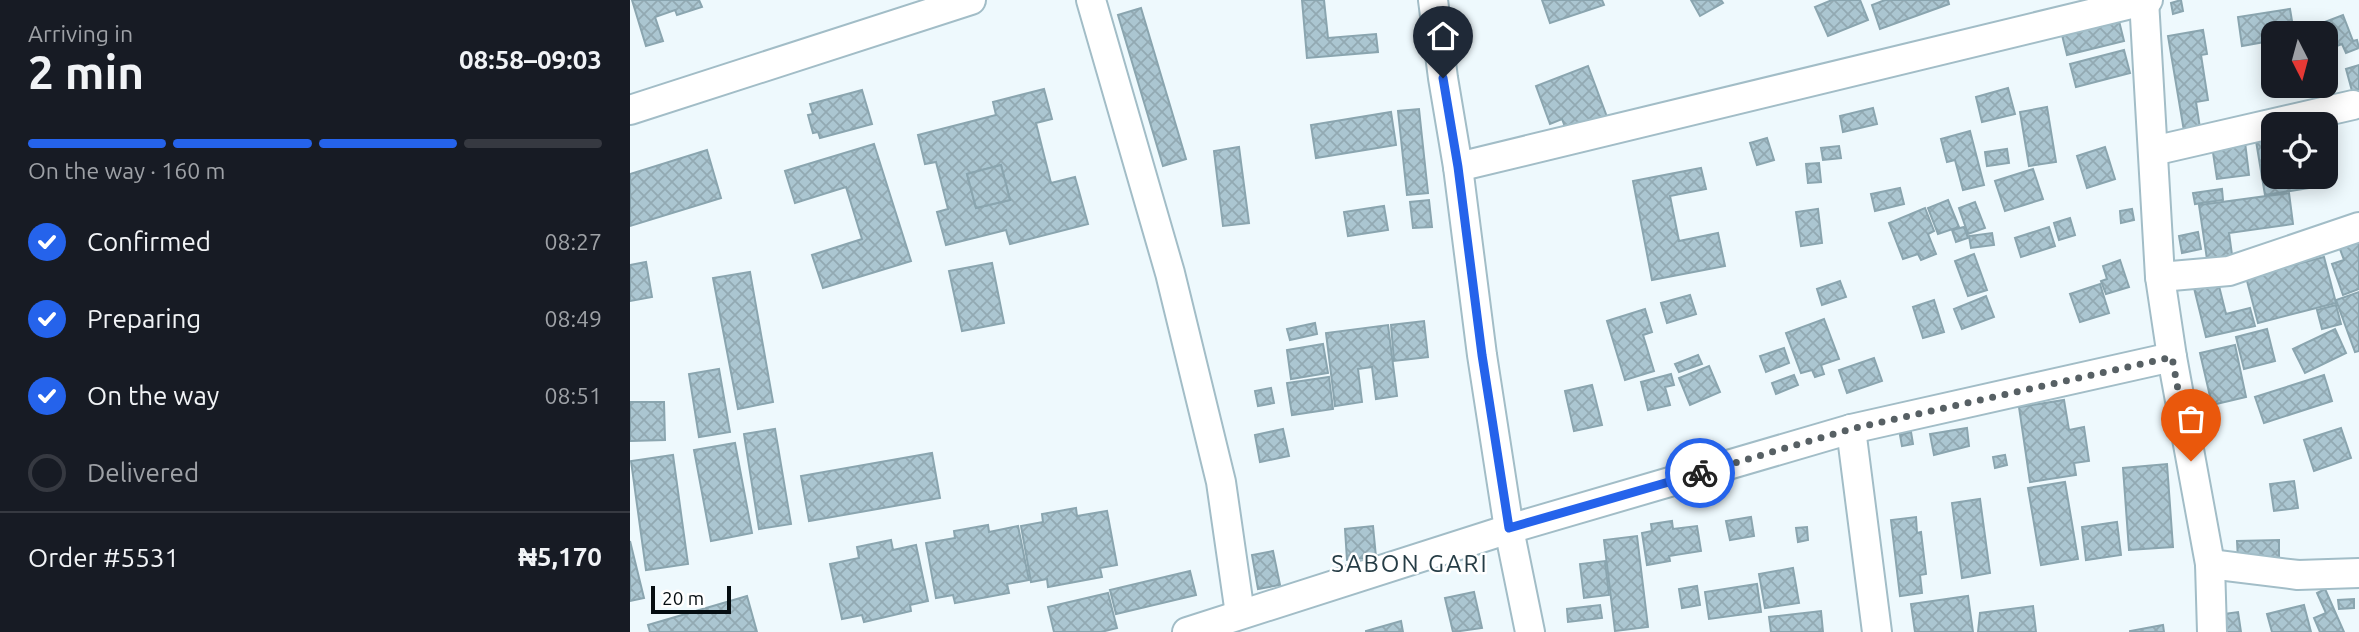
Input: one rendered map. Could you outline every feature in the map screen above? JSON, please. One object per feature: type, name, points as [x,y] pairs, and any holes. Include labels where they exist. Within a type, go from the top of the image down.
[{"type":"street","points":[[630,110],[971,0]]},
{"type":"street","points":[[1091,0],[1170,273],[1218,469],[1240,614]]},
{"type":"street","points":[[1433,0],[1482,355],[1509,528],[1530,632]]},
{"type":"street","points":[[1458,167],[2145,0],[2160,277],[2210,564],[2212,632]]},
{"type":"street","points":[[2153,151],[2353,105]]},
{"type":"street","points":[[2160,277],[2229,271],[2359,227]]},
{"type":"street","points":[[1187,632],[1509,528],[1851,429],[2172,357]]},
{"type":"street","points":[[1851,429],[1877,632]]},
{"type":"street","points":[[2210,564],[2298,575],[2359,573]]},
{"type":"building","points":[[632,0],[699,0],[702,7],[677,15],[675,10],[655,17],[663,41],[646,46]]},
{"type":"building","points":[[1302,0],[1324,0],[1328,38],[1376,34],[1378,52],[1307,58]]},
{"type":"building","points":[[1542,0],[1602,0],[1604,5],[1550,23]]},
{"type":"building","points":[[1691,0],[1721,0],[1723,3],[1700,16]]},
{"type":"building","points":[[1832,0],[1860,0],[1868,20],[1828,36],[1815,7]]},
{"type":"building","points":[[1885,0],[1948,0],[1949,4],[1880,29],[1872,5]]},
{"type":"building","points":[[2181,0],[2183,11],[2173,14],[2171,3]]},
{"type":"building","points":[[1141,8],[1186,159],[1163,166],[1118,15]]},
{"type":"building","points":[[2290,9],[2292,21],[2261,21],[2261,43],[2242,46],[2238,17]]},
{"type":"building","points":[[2343,15],[2353,41],[2357,40],[2359,48],[2346,53],[2342,44],[2338,46],[2338,21],[2327,21]]},
{"type":"building","points":[[2118,17],[2124,41],[2067,55],[2061,31]]},
{"type":"building","points":[[2203,30],[2207,54],[2201,55],[2208,100],[2196,102],[2200,128],[2184,131],[2168,36]]},
{"type":"building","points":[[2124,50],[2130,73],[2076,87],[2070,64]]},
{"type":"building","points":[[2359,65],[2359,89],[2352,91],[2346,69]]},
{"type":"building","points":[[1588,66],[1607,117],[1567,132],[1562,119],[1550,124],[1536,86]]},
{"type":"building","points":[[2008,88],[2015,114],[1982,122],[1976,97]]},
{"type":"building","points":[[1044,89],[1052,119],[1036,123],[1051,183],[1075,177],[1088,224],[1010,244],[1006,230],[946,245],[937,212],[948,209],[936,162],[925,164],[918,135],[996,115],[993,102]],"holes":[[[1001,165],[1010,200],[976,208],[967,174]]]},
{"type":"building","points":[[862,90],[872,124],[820,138],[818,132],[813,133],[808,115],[813,114],[810,104]]},
{"type":"building","points":[[2047,107],[2056,162],[2029,166],[2020,112]]},
{"type":"building","points":[[1873,108],[1877,124],[1843,132],[1840,116]]},
{"type":"building","points":[[1419,109],[1428,193],[1407,195],[1398,111]]},
{"type":"building","points":[[1391,112],[1396,145],[1316,158],[1311,125]]},
{"type":"building","points":[[1970,131],[1984,185],[1963,190],[1955,160],[1947,162],[1941,139]]},
{"type":"building","points":[[2261,134],[2261,171],[2255,135]]},
{"type":"building","points":[[1767,138],[1774,160],[1757,165],[1750,143]]},
{"type":"building","points":[[2245,142],[2249,175],[2217,179],[2212,146]]},
{"type":"building","points":[[874,144],[911,261],[823,288],[812,255],[862,239],[846,187],[795,203],[785,171]]},
{"type":"building","points":[[1839,146],[1841,158],[1823,160],[1821,148]]},
{"type":"building","points":[[1239,147],[1249,223],[1223,226],[1214,151]]},
{"type":"building","points":[[2105,147],[2115,179],[2087,188],[2077,156]]},
{"type":"building","points":[[2007,149],[2009,163],[1987,166],[1985,152]]},
{"type":"building","points":[[707,150],[721,198],[630,226],[630,174]]},
{"type":"building","points":[[1819,163],[1821,182],[1808,183],[1806,164]]},
{"type":"building","points":[[1001,165],[1010,200],[976,208],[967,174]]},
{"type":"building","points":[[1701,168],[1706,189],[1670,196],[1679,241],[1718,233],[1725,266],[1652,280],[1633,181]]},
{"type":"building","points":[[2033,169],[2043,199],[2005,211],[1995,181]]},
{"type":"building","points":[[1900,188],[1904,204],[1875,211],[1871,194]]},
{"type":"building","points":[[2222,189],[2223,200],[2195,204],[2193,193]]},
{"type":"building","points":[[2264,189],[2303,189],[2265,195]]},
{"type":"building","points":[[2289,193],[2293,224],[2229,233],[2233,262],[2208,266],[2199,205]]},
{"type":"building","points":[[1429,200],[1432,227],[1413,228],[1410,202]]},
{"type":"building","points":[[1948,200],[1959,227],[1938,234],[1928,208]]},
{"type":"building","points":[[1975,202],[1985,228],[1968,234],[1959,208]]},
{"type":"building","points":[[1384,206],[1388,230],[1348,236],[1344,212]]},
{"type":"building","points":[[1925,208],[1934,231],[1928,234],[1936,254],[1921,260],[1918,254],[1903,259],[1889,223]]},
{"type":"building","points":[[1818,209],[1822,243],[1801,246],[1796,212]]},
{"type":"building","points":[[2132,209],[2134,220],[2121,223],[2120,211]]},
{"type":"building","points":[[2070,218],[2075,235],[2059,240],[2054,223]]},
{"type":"building","points":[[1964,227],[1968,238],[1956,242],[1952,230]]},
{"type":"building","points":[[2049,227],[2055,246],[2021,257],[2015,238]]},
{"type":"building","points":[[2198,232],[2201,249],[2182,253],[2179,236]]},
{"type":"building","points":[[1992,233],[1994,245],[1971,248],[1969,236]]},
{"type":"building","points":[[2359,233],[2359,289],[2343,295],[2332,264],[2344,260],[2337,241]]},
{"type":"building","points":[[1974,254],[1987,290],[1968,296],[1955,261]]},
{"type":"building","points":[[2324,257],[2336,303],[2258,323],[2246,277]]},
{"type":"building","points":[[2120,260],[2129,287],[2106,294],[2101,281],[2107,279],[2103,266]]},
{"type":"building","points":[[646,262],[652,297],[630,301],[630,265]]},
{"type":"building","points":[[992,263],[1004,323],[962,331],[949,271]]},
{"type":"building","points":[[750,272],[773,402],[738,409],[713,278]]},
{"type":"building","points":[[1840,281],[1846,297],[1822,305],[1817,289]]},
{"type":"building","points":[[2218,282],[2226,314],[2250,308],[2255,326],[2206,337],[2194,288]]},
{"type":"building","points":[[2100,284],[2109,313],[2080,322],[2070,294]]},
{"type":"building","points":[[2359,292],[2359,351],[2355,352],[2336,300]]},
{"type":"building","points":[[1690,295],[1696,314],[1667,323],[1661,303]]},
{"type":"building","points":[[1986,296],[1994,317],[1962,329],[1954,309]]},
{"type":"building","points":[[1934,300],[1944,332],[1923,338],[1913,307]]},
{"type":"building","points":[[2336,305],[2341,324],[2322,329],[2317,310]]},
{"type":"building","points":[[1645,309],[1652,332],[1643,335],[1654,371],[1625,380],[1607,321]]},
{"type":"building","points":[[1824,319],[1839,359],[1821,365],[1824,374],[1815,377],[1812,370],[1801,373],[1786,333]]},
{"type":"building","points":[[1424,321],[1428,357],[1394,361],[1391,325]]},
{"type":"building","points":[[1315,323],[1317,334],[1290,340],[1287,329]]},
{"type":"building","points":[[1388,325],[1397,396],[1376,399],[1372,367],[1358,369],[1362,402],[1335,406],[1326,333]]},
{"type":"building","points":[[2267,329],[2275,361],[2244,369],[2236,337]]},
{"type":"building","points":[[2335,329],[2346,353],[2305,373],[2293,349]]},
{"type":"building","points":[[1323,344],[1328,373],[1291,379],[1287,350]]},
{"type":"building","points":[[2235,345],[2246,397],[2212,405],[2200,353]]},
{"type":"building","points":[[1784,348],[1789,363],[1766,372],[1760,356]]},
{"type":"building","points":[[1698,355],[1702,364],[1679,372],[1675,364]]},
{"type":"building","points":[[1874,358],[1882,381],[1847,393],[1839,370]]},
{"type":"building","points":[[1709,366],[1720,392],[1690,405],[1679,378]]},
{"type":"building","points":[[719,369],[730,432],[699,437],[689,374]]},
{"type":"building","points":[[1671,374],[1674,385],[1665,387],[1670,405],[1648,410],[1641,382]]},
{"type":"building","points":[[1794,375],[1798,385],[1776,394],[1772,383]]},
{"type":"building","points":[[2324,375],[2332,401],[2264,423],[2255,397]]},
{"type":"building","points":[[1329,377],[1333,409],[1292,415],[1287,383]]},
{"type":"building","points":[[1592,385],[1602,425],[1574,431],[1565,391]]},
{"type":"building","points":[[1271,388],[1274,403],[1258,406],[1255,391]]},
{"type":"building","points":[[2064,400],[2069,430],[2084,427],[2089,461],[2074,463],[2076,475],[2030,482],[2019,407]]},
{"type":"building","points":[[630,402],[664,402],[665,440],[630,441]]},
{"type":"building","points":[[1967,428],[1969,446],[1934,455],[1930,434]]},
{"type":"building","points":[[2341,428],[2351,458],[2314,471],[2304,440]]},
{"type":"building","points":[[775,429],[791,524],[759,529],[744,434]]},
{"type":"building","points":[[1283,429],[1289,456],[1260,462],[1255,435]]},
{"type":"building","points":[[1911,432],[1913,444],[1902,446],[1900,435]]},
{"type":"building","points":[[735,443],[752,533],[711,541],[694,450]]},
{"type":"building","points":[[932,453],[940,498],[809,521],[801,476]]},
{"type":"building","points":[[673,455],[688,564],[646,570],[631,461]]},
{"type":"building","points":[[2005,455],[2007,465],[1995,468],[1993,457]]},
{"type":"building","points":[[2167,464],[2173,547],[2129,550],[2123,468]]},
{"type":"building","points":[[2294,481],[2298,508],[2274,511],[2270,484]]},
{"type":"building","points":[[2065,482],[2078,559],[2041,565],[2028,488]]},
{"type":"building","points":[[1980,499],[1990,573],[1962,578],[1952,503]]},
{"type":"building","points":[[1076,508],[1077,516],[1107,511],[1117,565],[1100,568],[1102,577],[1048,587],[1047,579],[1031,582],[1021,526],[1043,522],[1042,514]]},
{"type":"building","points":[[1751,517],[1754,536],[1730,540],[1726,521]]},
{"type":"building","points":[[1916,517],[1917,533],[1921,532],[1926,574],[1920,575],[1922,593],[1900,596],[1891,520]]},
{"type":"building","points":[[1672,521],[1673,529],[1697,526],[1701,551],[1669,556],[1670,561],[1647,565],[1642,533],[1652,531],[1651,524]]},
{"type":"building","points":[[2117,522],[2121,555],[2086,560],[2082,527]]},
{"type":"building","points":[[988,525],[989,532],[1018,526],[1029,580],[1007,584],[1009,593],[955,603],[953,595],[936,598],[926,543],[955,538],[954,531]]},
{"type":"building","points":[[1373,526],[1376,557],[1347,560],[1345,529]]},
{"type":"building","points":[[1807,527],[1808,540],[1798,542],[1796,528]]},
{"type":"building","points":[[1637,536],[1648,627],[1615,631],[1604,540]]},
{"type":"building","points":[[891,540],[893,550],[916,545],[928,601],[910,605],[911,611],[864,622],[862,615],[842,619],[830,564],[859,558],[857,547]]},
{"type":"building","points":[[2279,540],[2279,559],[2238,560],[2237,541]]},
{"type":"building","points":[[630,541],[644,598],[630,601]]},
{"type":"building","points":[[1273,551],[1280,585],[1258,589],[1252,555]]},
{"type":"building","points":[[1605,561],[1609,595],[1584,598],[1580,564]]},
{"type":"building","points":[[1793,568],[1799,603],[1765,608],[1759,574]]},
{"type":"building","points":[[1190,571],[1196,595],[1116,614],[1110,590]]},
{"type":"building","points":[[1757,584],[1761,612],[1709,619],[1705,592]]},
{"type":"building","points":[[1697,586],[1700,605],[1682,608],[1679,589]]},
{"type":"building","points":[[2325,589],[2344,632],[2320,632],[2314,618],[2326,613],[2317,593]]},
{"type":"building","points":[[1474,592],[1482,628],[1453,632],[1445,598]]},
{"type":"building","points":[[1108,593],[1117,628],[1101,632],[1054,632],[1048,607]]},
{"type":"building","points":[[747,596],[757,632],[650,632],[648,625]]},
{"type":"building","points":[[1968,596],[1973,632],[1915,632],[1911,604]]},
{"type":"building","points":[[2354,599],[2354,608],[2339,609],[2338,600]]},
{"type":"building","points":[[1600,605],[1602,618],[1568,622],[1567,609]]},
{"type":"building","points":[[2304,605],[2311,632],[2272,632],[2267,614]]},
{"type":"building","points":[[2033,606],[2036,632],[1978,632],[1980,613]]},
{"type":"building","points":[[1821,611],[1823,632],[1771,632],[1769,617]]},
{"type":"building","points":[[2238,612],[2241,632],[2219,632],[2216,615]]},
{"type":"building","points":[[1401,621],[1403,632],[1366,632],[1366,631]]},
{"type":"building","points":[[2163,625],[2164,632],[2130,632],[2130,631]]},
{"type":"way so far","points":[[1700,473],[1851,429],[2172,357],[2191,461]]},
{"type":"district","name":"SABON GARI","points":[[1410,563]]},
{"type":"route","points":[[1443,78],[1509,528],[1700,473]]}]
